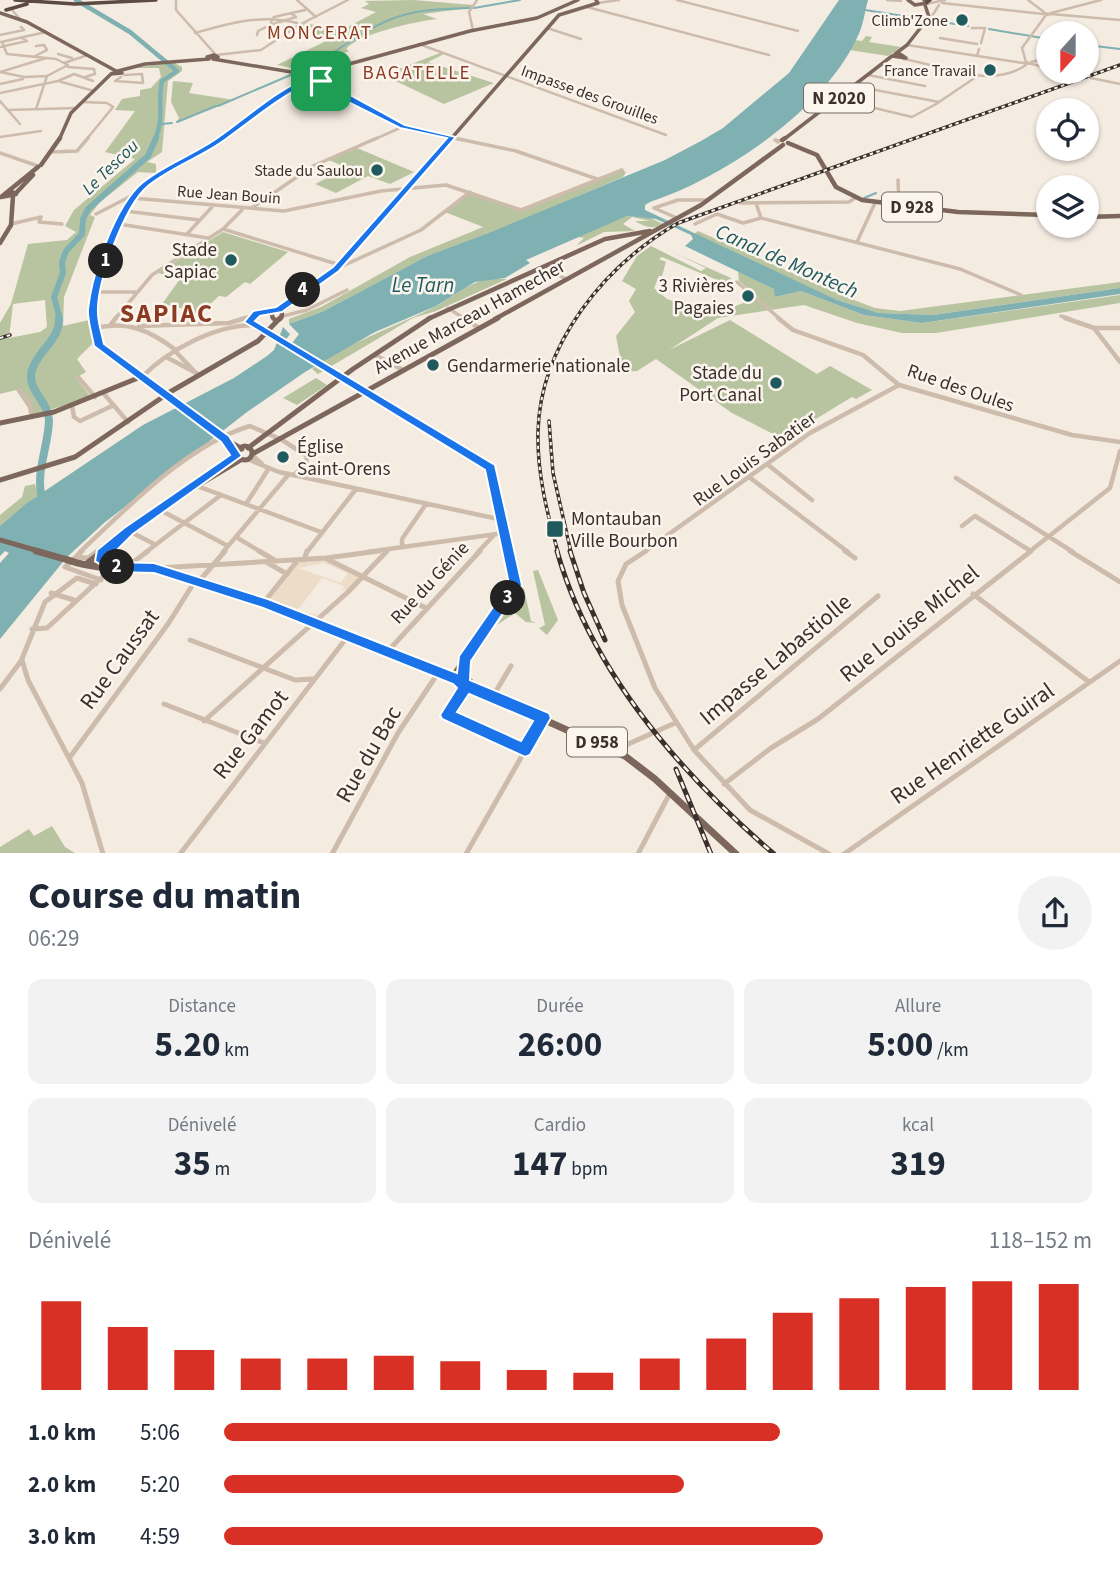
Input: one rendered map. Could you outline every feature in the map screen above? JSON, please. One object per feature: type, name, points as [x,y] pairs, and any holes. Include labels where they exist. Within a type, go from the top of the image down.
[{"type":"highway","points":[[15,0],[72,3]]},
{"type":"highway","points":[[28,0],[72,3]]},
{"type":"highway","points":[[34,0],[44,1]]},
{"type":"highway","points":[[91,3],[145,0]]},
{"type":"highway","points":[[2,11],[26,4],[156,0]]},
{"type":"main road","points":[[245,454],[226,436],[154,388],[100,346],[92,312],[96,292],[119,224],[133,196],[155,178],[227,135],[274,100],[326,70],[473,30],[537,18],[578,0]]},
{"type":"main road","points":[[908,0],[929,12]]},
{"type":"main road","points":[[272,328],[273,315],[338,267],[561,13],[587,7],[596,1]]},
{"type":"main road","points":[[887,61],[907,45],[927,20],[927,3],[918,5]]},
{"type":"main road","points":[[2,11],[46,32],[118,74]]},
{"type":"main road","points":[[902,50],[903,58]]},
{"type":"main road","points":[[893,55],[903,58]]},
{"type":"main road","points":[[2,195],[13,193],[40,166],[76,108],[106,80],[133,66],[214,57],[315,77]]},
{"type":"main road","points":[[887,61],[903,58]]},
{"type":"main road","name":"N 2020","points":[[782,142],[887,61]]},
{"type":"main road","name":"D 928","points":[[782,142],[800,147],[819,157],[836,187],[855,198],[899,206],[1036,214]]},
{"type":"main road","name":"Avenue Marceau Hamecher","points":[[245,454],[365,392],[707,201],[782,142]]},
{"type":"main road","points":[[0,243],[11,224],[13,193]]},
{"type":"main road","points":[[2,195],[10,200],[12,208]]},
{"type":"main road","points":[[1099,217],[1120,216]]},
{"type":"main road","points":[[86,565],[158,509],[245,454],[264,434],[353,369],[448,309],[606,239],[660,228]]},
{"type":"main road","points":[[635,234],[642,237],[639,240]]},
{"type":"main road","points":[[0,480],[75,457],[169,392],[258,341],[282,316],[286,305]]},
{"type":"main road","points":[[282,316],[255,314],[249,321],[489,466],[503,520],[514,590],[464,660],[457,676]]},
{"type":"main road","points":[[332,371],[353,369]]},
{"type":"main road","points":[[0,423],[54,412],[104,394],[140,377]]},
{"type":"main road","points":[[0,540],[73,559],[86,565],[112,567]]},
{"type":"main road","points":[[102,553],[101,561],[112,567]]},
{"type":"main road","name":"D 958","points":[[112,567],[154,568],[264,603],[438,673],[457,676],[482,692]]},
{"type":"main road","name":"D 958","points":[[457,676],[466,686],[615,751],[670,793],[736,853]]},
{"type":"street","points":[[176,0],[176,10],[214,57],[264,51],[285,39],[296,24],[296,17],[291,13]]},
{"type":"street","points":[[297,0],[305,10],[316,17]]},
{"type":"street","points":[[270,25],[296,24],[348,0]]},
{"type":"street","points":[[473,30],[469,12],[477,0]]},
{"type":"street","points":[[596,1],[619,0]]},
{"type":"street","points":[[677,0],[798,31]]},
{"type":"street","points":[[887,0],[901,1]]},
{"type":"street","points":[[1028,0],[1047,14]]},
{"type":"street","points":[[1027,63],[1021,50],[1047,14],[1101,0]]},
{"type":"street","points":[[932,16],[942,2]]},
{"type":"street","points":[[927,3],[942,2],[1120,20]]},
{"type":"street","points":[[587,7],[769,55]]},
{"type":"street","points":[[12,10],[19,18]]},
{"type":"street","points":[[273,18],[305,10]]},
{"type":"street","points":[[195,33],[251,18],[273,18],[296,24]]},
{"type":"street","points":[[257,35],[270,25],[273,18]]},
{"type":"street","points":[[0,35],[24,30],[21,27]]},
{"type":"street","points":[[547,28],[581,38]]},
{"type":"street","points":[[972,28],[985,29],[977,56]]},
{"type":"street","points":[[46,32],[1,42],[4,54],[46,58],[62,62],[68,67]]},
{"type":"street","points":[[2,47],[27,41],[22,38]]},
{"type":"street","points":[[940,38],[980,45]]},
{"type":"street","name":"Impasse des Grouilles","points":[[419,44],[666,135]]},
{"type":"street","points":[[36,46],[44,45],[47,50]]},
{"type":"street","points":[[907,45],[1036,65]]},
{"type":"street","points":[[34,56],[52,49]]},
{"type":"street","points":[[58,54],[72,58]]},
{"type":"street","points":[[62,62],[85,55]]},
{"type":"street","points":[[62,62],[85,55]]},
{"type":"street","points":[[0,72],[46,58]]},
{"type":"street","points":[[903,58],[979,75],[1011,75],[1027,63],[1036,61]]},
{"type":"street","points":[[0,84],[27,77],[47,76],[68,67],[85,66],[94,69],[93,75],[85,77]]},
{"type":"street","points":[[61,71],[68,73]]},
{"type":"street","points":[[0,72],[27,77]]},
{"type":"street","points":[[118,74],[143,75],[143,83],[115,81],[118,74]]},
{"type":"street","points":[[0,93],[74,75],[93,81]]},
{"type":"street","points":[[868,75],[925,86]]},
{"type":"street","points":[[837,99],[912,117],[964,88],[979,75]]},
{"type":"street","points":[[36,109],[47,76]]},
{"type":"street","points":[[315,77],[353,102],[402,127],[522,152],[598,179],[622,170]]},
{"type":"street","points":[[880,84],[887,79]]},
{"type":"street","points":[[1099,80],[1120,84]]},
{"type":"street","points":[[58,81],[94,91]]},
{"type":"street","points":[[907,89],[912,84]]},
{"type":"street","points":[[854,86],[939,102]]},
{"type":"street","points":[[0,101],[20,124]]},
{"type":"street","points":[[51,152],[77,151],[113,107],[106,102],[83,102]]},
{"type":"street","points":[[8,110],[76,108]]},
{"type":"street","points":[[253,208],[313,166],[402,127]]},
{"type":"street","points":[[0,136],[19,130],[41,131]]},
{"type":"street","points":[[0,153],[40,166]]},
{"type":"street","name":"Rue Jean Bouin","points":[[133,196],[284,211],[381,191],[446,185],[521,210],[598,179]]},
{"type":"street","points":[[898,180],[899,206]]},
{"type":"street","points":[[223,229],[338,267],[421,230],[470,191]]},
{"type":"street","points":[[96,214],[133,196]]},
{"type":"street","points":[[740,203],[849,202],[855,198]]},
{"type":"street","points":[[677,218],[654,208],[678,200],[707,201]]},
{"type":"street","points":[[756,203],[761,218]]},
{"type":"street","points":[[857,242],[875,203]]},
{"type":"street","points":[[186,234],[213,206]]},
{"type":"street","points":[[111,324],[157,272],[223,229],[243,209]]},
{"type":"street","points":[[125,211],[199,220]]},
{"type":"street","points":[[695,224],[718,214],[743,223],[761,218],[976,274],[1021,295]]},
{"type":"street","points":[[11,224],[41,217],[39,222],[62,224]]},
{"type":"street","points":[[119,224],[209,238]]},
{"type":"street","points":[[539,268],[567,279]]},
{"type":"street","name":"Rue des Oules","points":[[737,282],[793,330],[863,355],[900,385],[911,386],[985,413],[1031,425],[1097,441],[1120,442]]},
{"type":"street","points":[[282,316],[307,310],[347,290]]},
{"type":"street","points":[[96,292],[138,292]]},
{"type":"street","points":[[448,309],[479,328]]},
{"type":"street","points":[[140,377],[176,352],[255,314]]},
{"type":"street","points":[[1061,316],[1094,328],[1120,328]]},
{"type":"street","points":[[95,328],[111,324],[147,327],[242,324],[255,327]]},
{"type":"street","points":[[147,327],[198,374]]},
{"type":"street","points":[[1094,328],[1120,362]]},
{"type":"street","points":[[375,355],[403,370]]},
{"type":"street","points":[[167,357],[198,374]]},
{"type":"street","points":[[78,377],[95,397]]},
{"type":"street","name":"Rue Louis Sabatier","points":[[829,853],[757,814],[724,784],[694,750],[655,688],[622,605],[619,574],[626,564],[838,416],[900,385]]},
{"type":"street","points":[[19,390],[29,402],[35,417]]},
{"type":"street","points":[[104,394],[129,422]]},
{"type":"street","points":[[72,406],[76,421],[112,406]]},
{"type":"street","points":[[98,582],[65,567],[169,474],[226,436],[250,426],[307,456],[306,464],[292,474]]},
{"type":"street","points":[[1120,451],[1113,485],[1120,487]]},
{"type":"street","points":[[245,454],[269,468],[292,474],[503,520]]},
{"type":"street","points":[[767,464],[812,500]]},
{"type":"street","points":[[246,504],[269,468]]},
{"type":"street","name":"Rue Caussat","points":[[70,757],[196,582],[292,474]]},
{"type":"street","points":[[749,477],[855,558]]},
{"type":"street","points":[[956,478],[1120,582]]},
{"type":"street","points":[[198,484],[321,532]]},
{"type":"street","name":"Rue Louise Michel","points":[[724,784],[771,748],[818,719],[1113,485]]},
{"type":"street","points":[[264,603],[356,489]]},
{"type":"street","points":[[128,566],[221,495]]},
{"type":"street","points":[[402,547],[402,539],[426,504]]},
{"type":"street","points":[[158,509],[228,546]]},
{"type":"street","points":[[962,526],[975,516],[1029,551]]},
{"type":"street","points":[[73,559],[88,558],[117,536],[126,533],[154,544]]},
{"type":"street","points":[[154,568],[326,558],[505,533]]},
{"type":"street","name":"Rue du Génie","points":[[388,651],[495,534]]},
{"type":"street","points":[[236,537],[276,561]]},
{"type":"street","points":[[204,721],[314,622],[389,549]]},
{"type":"street","points":[[326,558],[426,608]]},
{"type":"street","points":[[267,562],[288,574]]},
{"type":"street","points":[[32,629],[47,628],[112,567]]},
{"type":"street","points":[[0,689],[22,660],[32,629],[50,593],[77,578],[98,582]]},
{"type":"street","points":[[50,593],[74,600]]},
{"type":"street","points":[[973,594],[1089,682]]},
{"type":"street","name":"Impasse Labastiolle","points":[[694,750],[878,596]]},
{"type":"street","name":"Rue Gamot","points":[[180,853],[348,636]]},
{"type":"street","points":[[190,640],[295,680],[314,679]]},
{"type":"street","points":[[22,660],[39,702],[82,783],[103,853]]},
{"type":"street","name":"Rue Henriette Guiral","points":[[844,853],[1120,661]]},
{"type":"street","points":[[492,696],[511,666]]},
{"type":"street","name":"Rue du Bac","points":[[332,853],[398,733],[438,673]]},
{"type":"street","points":[[466,686],[447,715],[525,750]]},
{"type":"street","points":[[164,704],[264,743]]},
{"type":"street","points":[[466,853],[543,718]]},
{"type":"street","points":[[615,751],[675,723]]},
{"type":"street","points":[[638,853],[670,793]]},
{"type":"green space","points":[[413,0],[473,5],[470,8],[423,14],[437,19],[375,33],[353,43],[346,49],[349,51],[302,70],[277,65],[330,39],[293,32],[305,23],[334,29],[347,26],[340,31],[376,12],[361,8],[369,4],[365,1]]},
{"type":"green space","points":[[866,36],[872,37],[869,42],[901,47],[888,56],[850,50],[855,40],[862,41]]},
{"type":"green space","points":[[440,53],[444,54],[428,62],[494,83],[444,104],[383,75]]},
{"type":"green space","points":[[173,62],[182,67],[182,71],[168,81],[162,152],[147,162],[156,164],[156,173],[138,172],[100,202],[90,215],[95,217],[64,297],[63,326],[89,320],[93,343],[77,359],[86,372],[76,378],[91,397],[33,415],[16,390],[0,394],[0,323],[11,304],[28,244],[67,240],[76,232],[65,226],[74,210],[135,159],[105,152],[135,111],[115,110],[122,99],[140,96],[140,90],[151,88],[161,77],[159,68],[133,68]],"holes":[[[45,300],[47,327],[40,332],[9,338],[13,304]]]},
{"type":"green space","points":[[173,81],[193,83],[189,93],[234,100],[176,123],[179,118],[171,102]]},
{"type":"green space","name":"Stade du Saulou","points":[[357,148],[414,172],[390,184],[368,176],[336,193],[315,184],[347,168],[329,160]]},
{"type":"green space","points":[[622,170],[626,172],[623,177],[489,234],[427,256],[324,311],[289,324],[289,319],[321,307],[410,257],[483,227],[445,212],[470,191],[521,210]]},
{"type":"green space","points":[[627,216],[650,218],[663,224],[649,227],[635,221],[650,221],[632,217],[623,224],[635,231],[604,232],[576,246],[584,238],[578,237],[581,234]]},
{"type":"green space","points":[[698,231],[875,308],[900,311],[1120,282],[1120,288],[933,315],[879,313],[837,300],[694,234]]},
{"type":"green space","points":[[223,232],[288,252],[250,284],[245,282],[226,297],[219,296],[200,313],[197,322],[191,322],[195,311],[162,304],[180,279],[158,273]]},
{"type":"green space","points":[[651,246],[701,271],[706,268],[670,251],[731,278],[729,285],[662,257],[659,259],[666,262],[662,276],[659,276],[654,288],[667,299],[711,315],[746,302],[740,298],[747,294],[758,297],[739,281],[738,271],[775,289],[775,297],[801,291],[864,315],[922,323],[1120,295],[1120,303],[936,333],[902,333],[857,323],[804,305],[718,318],[669,350],[730,320],[817,374],[830,366],[872,390],[856,399],[852,397],[783,439],[732,413],[656,359],[637,371],[623,372],[616,336],[635,312],[629,301],[636,289],[622,281],[637,256]]},
{"type":"green space","points":[[486,279],[507,279],[436,311],[413,318],[318,374],[312,369],[342,350],[422,313]]},
{"type":"green space","points":[[316,378],[327,385],[297,405],[283,398]]},
{"type":"green space","points":[[35,484],[38,495],[0,526],[0,515],[22,497],[25,486]]},
{"type":"green space","points":[[538,570],[558,620],[547,635],[539,628],[545,625],[533,571]]},
{"type":"green space","points":[[524,588],[531,621],[536,623],[526,622],[515,613],[497,625]]},
{"type":"green space","points":[[52,826],[65,847],[75,853],[0,853],[0,847],[29,829],[34,836]]},
{"type":"shaded area","points":[[325,560],[360,577],[346,590],[343,589],[344,586],[322,578],[297,611],[318,615],[313,618],[268,600],[299,562]],"holes":[[[324,563],[347,573],[341,583],[298,568]]]},
{"type":"water","name":"Le Tarn","points":[[839,0],[868,0],[860,31],[845,59],[825,86],[772,136],[742,157],[680,191],[650,202],[645,205],[645,210],[837,300],[879,313],[933,315],[1120,288],[1120,294],[922,323],[864,315],[801,291],[775,297],[774,289],[685,246],[693,239],[691,235],[656,219],[627,216],[526,260],[530,263],[505,278],[475,282],[436,306],[375,332],[305,372],[247,412],[104,523],[67,557],[0,639],[0,563],[9,553],[5,551],[0,556],[0,526],[27,503],[143,425],[234,378],[267,356],[274,350],[283,327],[290,334],[282,345],[293,342],[299,334],[289,324],[324,311],[427,256],[665,160],[723,128],[789,73]]},
{"type":"waterway","name":"Le Tescou","points":[[76,0],[130,32],[177,71],[162,81],[160,124],[155,140]]},
{"type":"waterway","points":[[474,8],[520,0]]},
{"type":"waterway","points":[[299,71],[377,25],[399,16],[429,10],[470,8]]},
{"type":"waterway","points":[[865,10],[968,26]]},
{"type":"waterway","points":[[989,29],[1036,37]]},
{"type":"waterway","points":[[1099,46],[1120,49]]},
{"type":"waterway","points":[[218,106],[293,74]]},
{"type":"waterway","points":[[177,122],[216,106]]},
{"type":"waterway","points":[[161,124],[172,123]]},
{"type":"waterway","name":"Le Tescou","points":[[60,319],[54,297],[63,273],[62,262],[66,251],[82,234],[83,219],[88,209],[148,156],[156,138]]},
{"type":"waterway","points":[[864,198],[876,193]]},
{"type":"waterway","name":"Le Tescou","points":[[43,502],[40,481],[49,421],[46,407],[35,390],[31,377],[35,363],[56,333],[59,318]]},
{"type":"railway","points":[[558,552],[539,463],[538,432],[542,399],[550,368],[581,310],[602,284],[626,261],[651,240],[678,223],[1120,65]]},
{"type":"railway","points":[[0,338],[10,335]]},
{"type":"railway","points":[[549,421],[553,473],[571,552]]},
{"type":"railway","points":[[557,551],[572,595],[592,638],[643,718],[706,790],[773,853]]},
{"type":"railway","points":[[570,551],[584,593],[605,640]]},
{"type":"railway","points":[[676,769],[711,853]]},
{"type":"place","name":"Climb'Zone","points":[[962,20]]},
{"type":"place","name":"France Travail","points":[[990,70]]},
{"type":"place","name":"Stade du Saulou","points":[[377,170]]},
{"type":"place","name":"Stade Sapiac","points":[[231,260]]},
{"type":"place","name":"3 Rivières Pagaies","points":[[748,296]]},
{"type":"place","name":"Gendarmerie nationale","points":[[433,365]]},
{"type":"place","name":"Stade du Port Canal","points":[[776,383]]},
{"type":"place","name":"Église Saint-Orens","points":[[283,457]]},
{"type":"place","name":"Montauban Ville Bourbon","points":[[555,529]]},
{"type":"district","name":"MONCERAT","points":[[320,32]]},
{"type":"district","name":"BAGATELLE","points":[[417,72]]},
{"type":"district","name":"SAPIAC","points":[[167,313]]},
{"type":"route","points":[[321,81],[314,77],[281,93],[227,135],[147,183],[135,194],[119,224],[100,275],[92,312],[100,346],[225,439],[237,456],[128,531],[102,553],[101,561],[111,567],[154,568],[268,604],[458,680],[543,718],[525,750],[447,715],[466,686],[458,680],[465,675],[464,660],[516,585],[491,468],[249,322],[251,316],[257,313],[279,310],[307,287],[336,269],[452,137],[402,127],[355,103],[356,101],[351,101],[321,81]]},
{"type":"water label","name":"Canal de Montech","points":[[787,261]]}]
